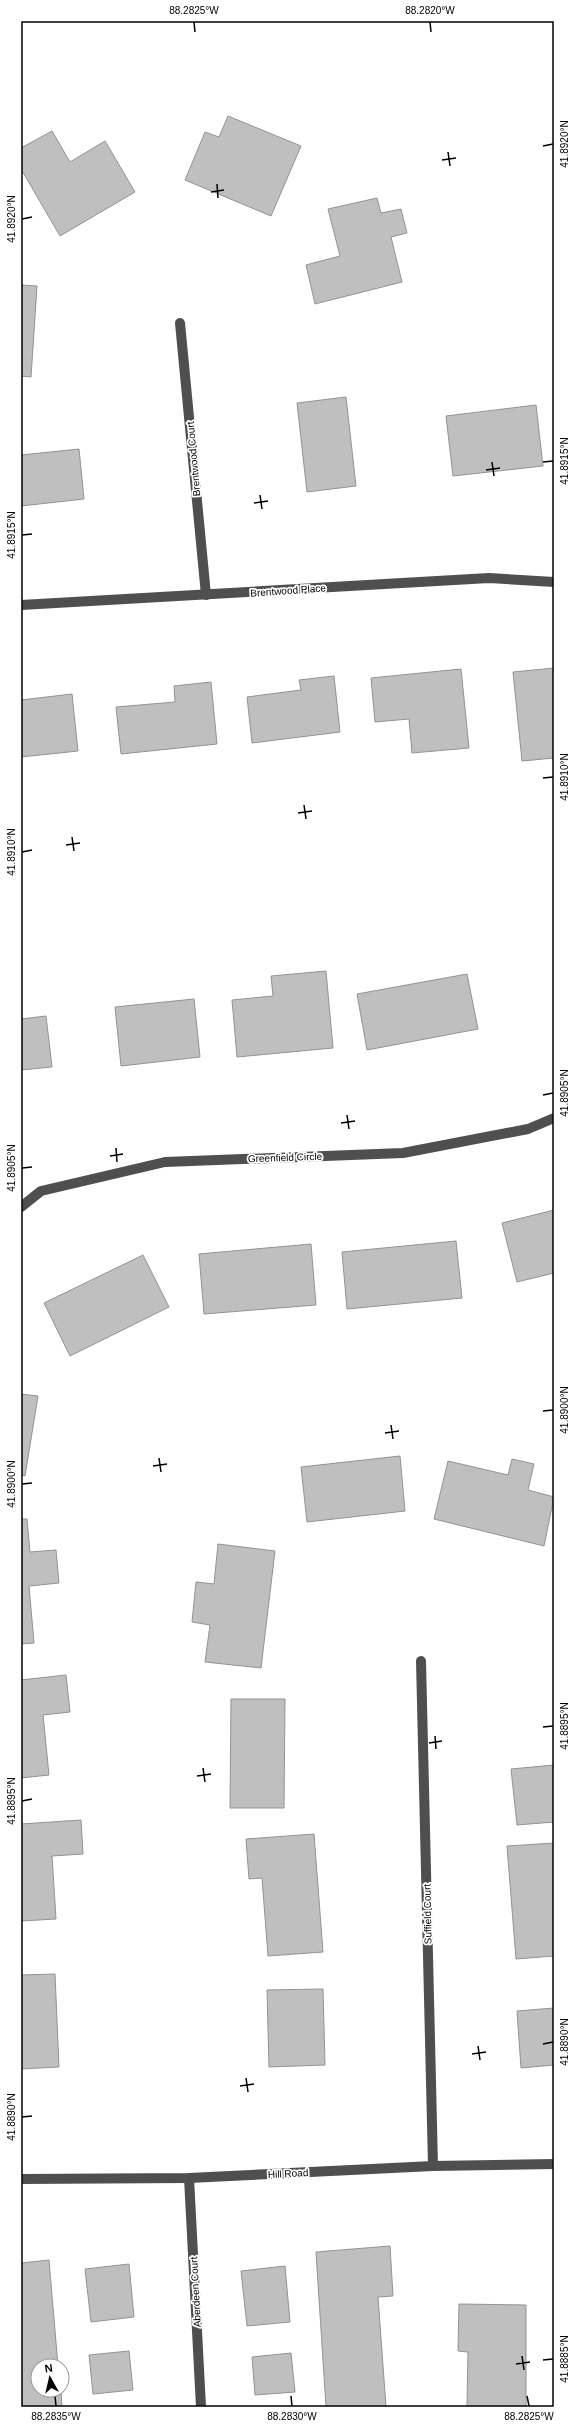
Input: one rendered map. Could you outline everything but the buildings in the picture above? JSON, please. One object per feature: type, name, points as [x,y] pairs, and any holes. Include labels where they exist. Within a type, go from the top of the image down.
[{"type":"street","name":"Brentwood Court","points":[[180,323],[206,595]]},
{"type":"street","name":"Brentwood Place","points":[[21,605],[489,578],[554,582]]},
{"type":"street","name":"Greenfield Circle","points":[[21,1207],[41,1191],[165,1162],[403,1153],[528,1129],[554,1118]]},
{"type":"street","name":"Suffield Court","points":[[421,1661],[433,2166]]},
{"type":"street","name":"Hill Road","points":[[21,2179],[189,2178],[433,2166],[554,2164]]},
{"type":"street","name":"Aberdeen Court","points":[[189,2178],[201,2407]]}]
